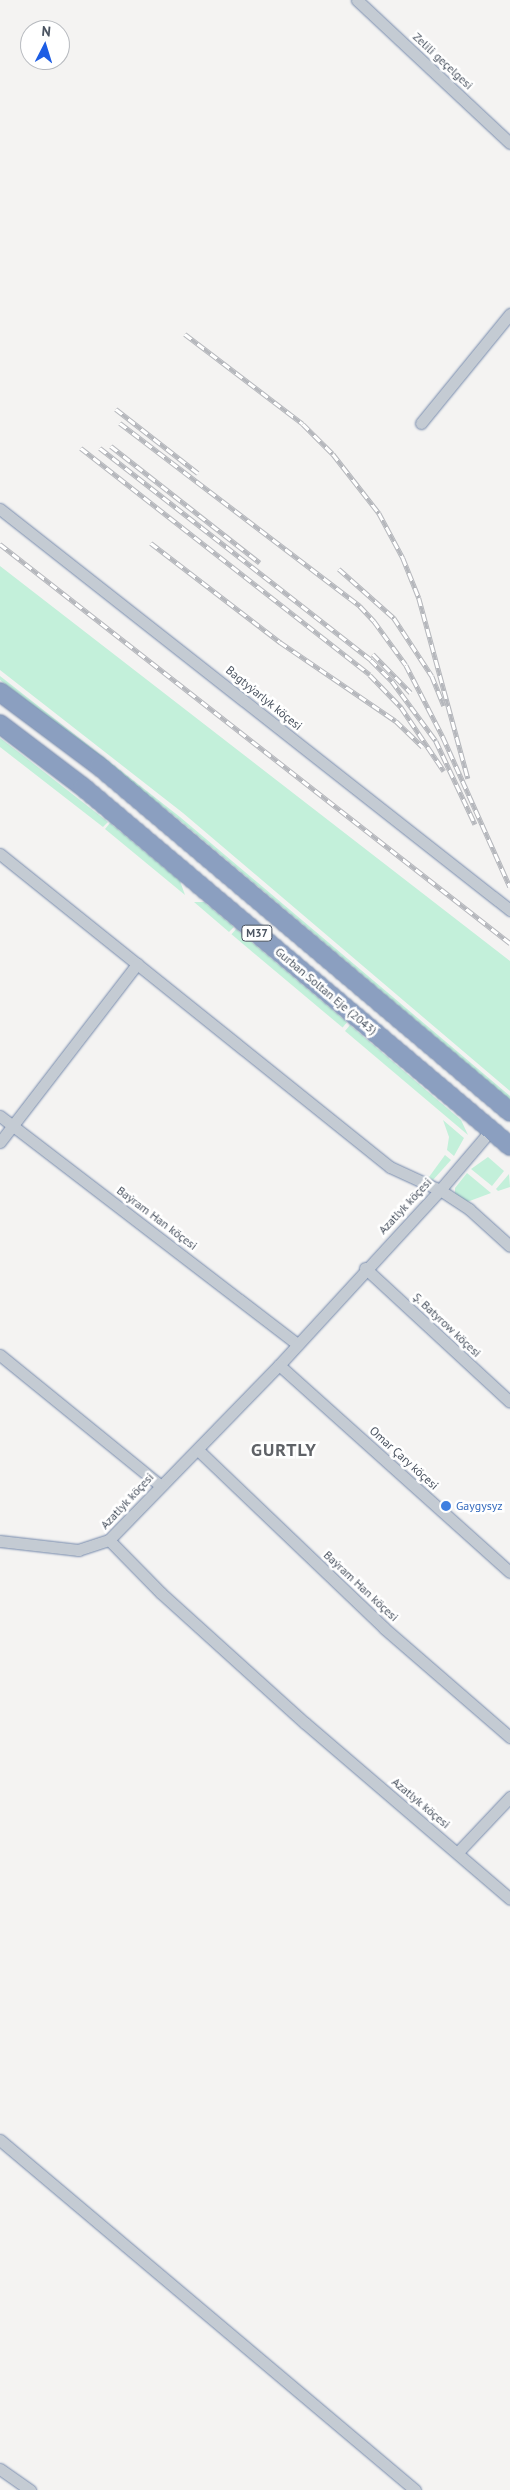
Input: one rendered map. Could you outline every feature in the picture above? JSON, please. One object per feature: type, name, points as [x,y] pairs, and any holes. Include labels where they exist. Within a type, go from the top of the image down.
[{"type":"highway","name":"M37","points":[[0,692],[99,766],[510,1112]]},
{"type":"highway","name":"Gurban Soltan Eje (2043)","points":[[0,724],[83,787],[510,1146]]},
{"type":"street","name":"Zelili geçelgesi","points":[[357,0],[510,143]]},
{"type":"street","points":[[420,423],[510,314]]},
{"type":"street","name":"Bagtyýarlyk köçesi","points":[[0,509],[510,910]]},
{"type":"street","points":[[0,854],[390,1167],[440,1190],[469,1209],[510,1246]]},
{"type":"street","points":[[0,1142],[137,964]]},
{"type":"street","name":"Baýram Han köçesi","points":[[0,1116],[297,1344]]},
{"type":"street","name":"Azatlyk köçesi","points":[[491,1130],[440,1190],[365,1268],[279,1364],[198,1450],[160,1485],[109,1540],[147,1580],[305,1723],[510,1898]]},
{"type":"street","name":"Ş. Batyrow köçesi","points":[[365,1268],[510,1402]]},
{"type":"street","points":[[0,1355],[160,1485]]},
{"type":"street","name":"Omar Çary köçesi","points":[[279,1364],[510,1572]]},
{"type":"street","name":"Baýram Han köçesi","points":[[198,1450],[384,1628],[510,1737]]},
{"type":"street","points":[[0,1541],[78,1550],[109,1540]]},
{"type":"street","points":[[458,1852],[510,1797]]},
{"type":"street","points":[[0,2140],[415,2490]]},
{"type":"street","points":[[0,2469],[30,2490]]},
{"type":"green space","points":[[0,566],[510,961],[510,1091],[183,813],[0,670]]},
{"type":"green space","points":[[0,676],[180,817],[510,1096],[510,1100],[178,819],[0,680]]},
{"type":"green space","points":[[0,738],[108,822],[103,827],[0,747]]},
{"type":"green space","points":[[110,823],[180,881],[185,895],[105,829]]},
{"type":"green space","points":[[194,902],[204,902],[234,927],[229,932]]},
{"type":"green space","points":[[236,929],[347,1022],[343,1028],[232,934]]},
{"type":"green space","points":[[350,1025],[461,1120],[468,1135],[345,1031]]},
{"type":"green space","points":[[443,1120],[464,1138],[454,1156],[447,1150],[449,1137]]},
{"type":"green space","points":[[445,1155],[451,1160],[433,1180],[429,1177]]},
{"type":"green space","points":[[488,1157],[504,1171],[492,1186],[471,1169]]},
{"type":"green space","points":[[467,1173],[491,1193],[467,1202],[455,1194],[455,1188]]},
{"type":"green space","points":[[509,1174],[510,1187],[498,1191],[496,1189]]},
{"type":"railway","points":[[185,334],[303,424],[333,454],[379,513],[403,558],[419,598],[468,778]]},
{"type":"railway","points":[[116,409],[198,473]]},
{"type":"railway","points":[[120,423],[360,606],[374,621],[406,665],[443,737],[510,887]]},
{"type":"railway","points":[[111,446],[260,563]]},
{"type":"railway","points":[[81,448],[370,675],[401,707],[444,771]]},
{"type":"railway","points":[[100,448],[371,660],[392,681],[436,741],[475,824]]},
{"type":"railway","points":[[151,543],[280,642],[396,721],[423,747]]},
{"type":"railway","points":[[0,544],[510,943]]},
{"type":"railway","points":[[339,569],[394,618],[432,676],[444,706]]},
{"type":"railway","points":[[373,654],[411,693]]},
{"type":"place","name":"Gaygysyz","points":[[446,1506]]},
{"type":"district","name":"GURTLY","points":[[284,1450]]}]
